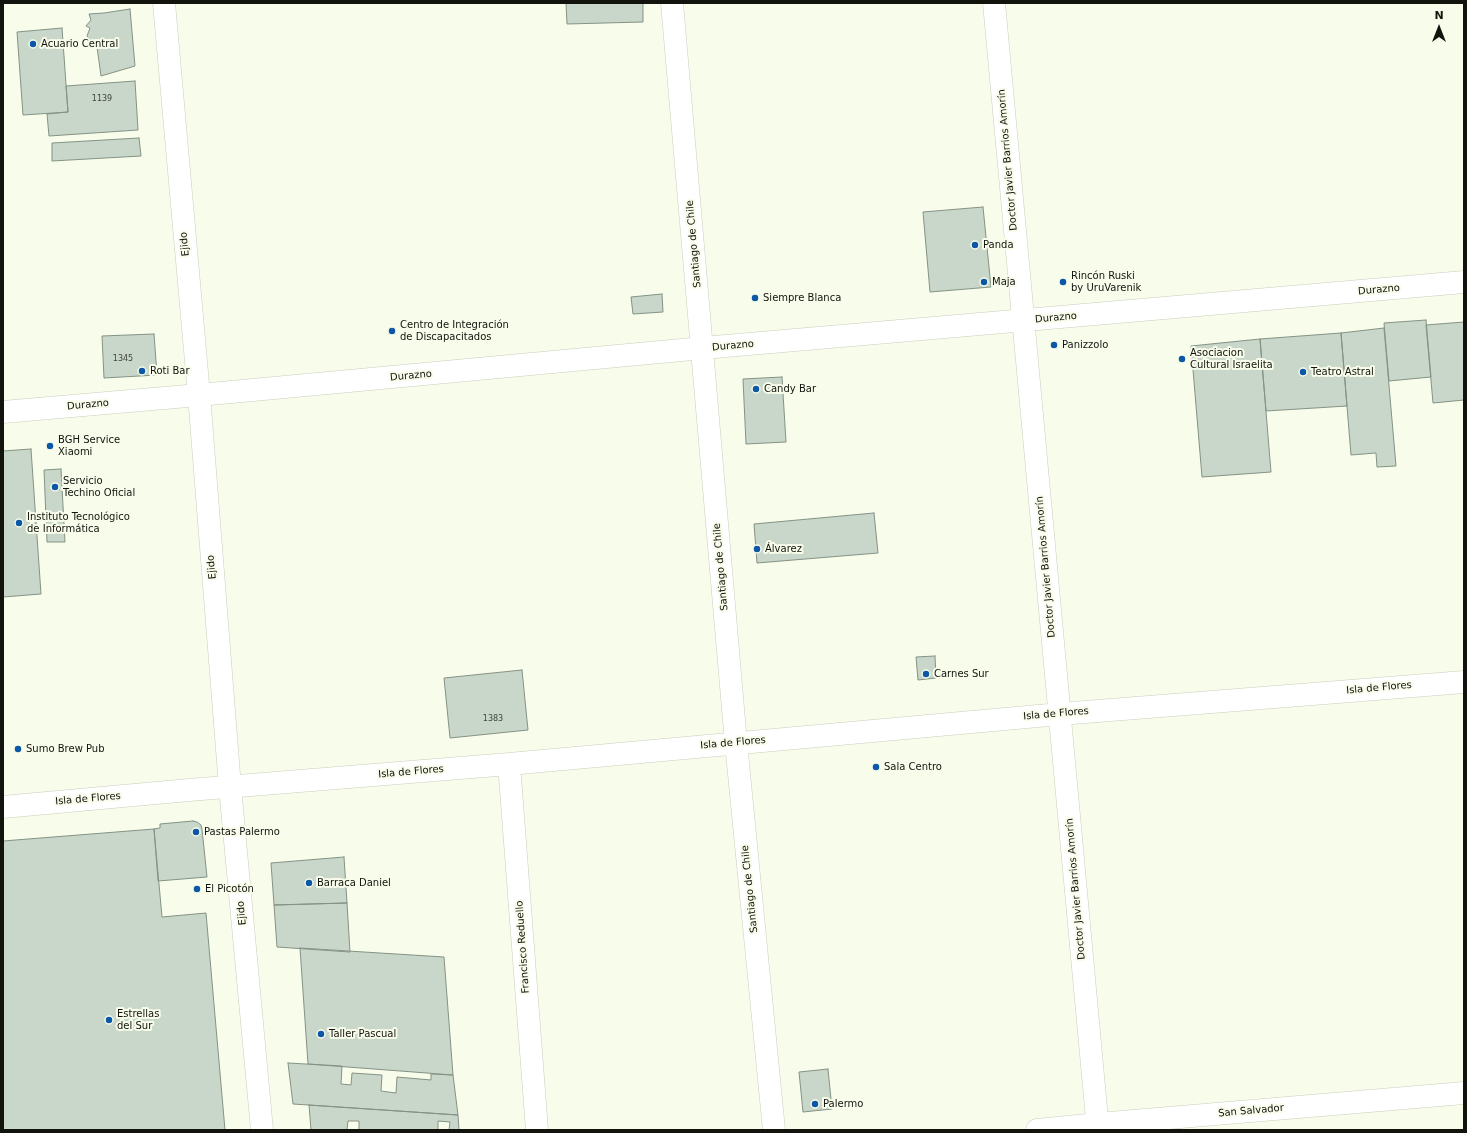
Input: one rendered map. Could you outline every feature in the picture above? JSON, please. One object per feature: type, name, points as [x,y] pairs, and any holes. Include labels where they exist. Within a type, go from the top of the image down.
[{"type":"street","name":"Ejido","points":[[164,3],[199,395],[230,787],[262,1130]]},
{"type":"street","name":"Santiago de Chile","points":[[672,3],[736,743],[774,1130]]},
{"type":"street","name":"Doctor Javier Barrios Amorín","points":[[994,3],[1098,1127]]},
{"type":"street","name":"Durazno","points":[[3,412],[703,348],[1464,282]]},
{"type":"street","name":"Isla de Flores","points":[[3,807],[509,764],[1060,714],[1464,682]]},
{"type":"street","name":"Francisco Reduello","points":[[509,764],[537,1130]]},
{"type":"street","name":"San Salvador","points":[[1037,1130],[1098,1127],[1464,1093]]},
{"type":"building","points":[[566,3],[643,3],[643,22],[567,24]]},
{"type":"building","points":[[130,9],[135,66],[101,76],[97,47],[87,36],[90,28],[86,26],[91,20],[89,14]]},
{"type":"building","points":[[62,28],[68,112],[23,115],[17,32]]},
{"type":"building","points":[[135,81],[138,130],[49,136],[47,114],[68,112],[66,86]]},
{"type":"building","points":[[139,138],[141,156],[52,161],[52,143]]},
{"type":"building","points":[[983,207],[991,287],[930,292],[923,212]]},
{"type":"building","points":[[662,294],[663,312],[633,314],[631,297]]},
{"type":"building","points":[[1426,320],[1431,377],[1389,381],[1384,323]]},
{"type":"building","points":[[1464,322],[1464,400],[1433,403],[1426,325]]},
{"type":"building","points":[[1384,328],[1396,466],[1377,467],[1376,453],[1351,455],[1341,333]]},
{"type":"building","name":"Teatro Astral","points":[[1341,333],[1347,406],[1266,411],[1260,339]]},
{"type":"building","points":[[154,334],[157,375],[104,378],[102,336]]},
{"type":"building","points":[[1260,339],[1271,472],[1202,477],[1191,346]]},
{"type":"building","points":[[782,377],[786,442],[746,444],[743,379]]},
{"type":"building","name":"Instituto Tecnológico de Informática","points":[[31,449],[41,594],[3,597],[3,451]]},
{"type":"building","points":[[61,469],[65,542],[47,542],[44,470]]},
{"type":"building","points":[[874,513],[878,553],[757,563],[754,524]]},
{"type":"building","points":[[935,656],[936,678],[918,680],[916,657]]},
{"type":"building","points":[[522,670],[528,730],[450,738],[444,678]]},
{"type":"building","points":[[193,821],[201,825],[202,829],[207,877],[158,881],[154,829],[160,828],[160,824]]},
{"type":"building","name":"Estrellas del Sur","points":[[154,829],[162,917],[206,913],[225,1130],[3,1130],[3,841]]},
{"type":"building","name":"Barraca Daniel","points":[[344,857],[347,903],[274,905],[271,863]]},
{"type":"building","points":[[347,903],[350,952],[277,947],[274,905]]},
{"type":"building","points":[[300,948],[444,957],[453,1075],[308,1064]]},
{"type":"building","points":[[288,1063],[342,1066],[341,1084],[351,1085],[352,1073],[382,1075],[381,1091],[396,1093],[397,1077],[431,1080],[431,1074],[453,1075],[458,1115],[293,1104]]},
{"type":"building","points":[[828,1069],[832,1109],[803,1112],[799,1072]]},
{"type":"building","points":[[309,1105],[458,1115],[459,1130],[449,1130],[450,1122],[438,1121],[438,1130],[359,1130],[359,1121],[348,1121],[347,1130],[311,1130]]},
{"type":"place","name":"Acuario Central","points":[[33,44]]},
{"type":"place","name":"Panda","points":[[975,245]]},
{"type":"place","name":"Maja","points":[[984,282]]},
{"type":"place","name":"Rincón Ruski by UruVarenik","points":[[1063,282]]},
{"type":"place","name":"Siempre Blanca","points":[[755,298]]},
{"type":"place","name":"Centro de Integración de Discapacitados","points":[[392,331]]},
{"type":"place","name":"Panizzolo","points":[[1054,345]]},
{"type":"place","name":"Asociacion Cultural Israelita","points":[[1182,359]]},
{"type":"place","name":"Roti Bar","points":[[142,371]]},
{"type":"place","name":"Teatro Astral","points":[[1303,372]]},
{"type":"place","name":"Candy Bar","points":[[756,389]]},
{"type":"place","name":"BGH Service Xiaomi","points":[[50,446]]},
{"type":"place","name":"Servicio Techino Oficial","points":[[55,487]]},
{"type":"place","name":"Instituto Tecnológico de Informática","points":[[19,523]]},
{"type":"place","name":"Álvarez","points":[[757,549]]},
{"type":"place","name":"Carnes Sur","points":[[926,674]]},
{"type":"place","name":"Sumo Brew Pub","points":[[18,749]]},
{"type":"place","name":"Sala Centro","points":[[876,767]]},
{"type":"place","name":"Pastas Palermo","points":[[196,832]]},
{"type":"place","name":"Barraca Daniel","points":[[309,883]]},
{"type":"place","name":"El Picotón","points":[[197,889]]},
{"type":"place","name":"Estrellas del Sur","points":[[109,1020]]},
{"type":"place","name":"Taller Pascual","points":[[321,1034]]},
{"type":"place","name":"Palermo","points":[[815,1104]]}]
